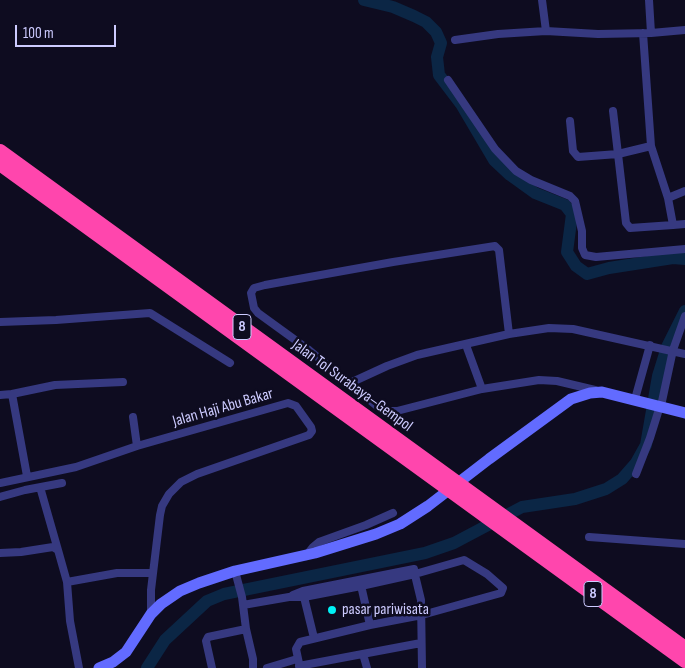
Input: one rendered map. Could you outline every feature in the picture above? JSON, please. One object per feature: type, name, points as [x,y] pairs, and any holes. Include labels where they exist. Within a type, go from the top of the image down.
[{"type":"highway","name":"Jalan Tol Surabaya–Gempol","points":[[0,151],[504,523],[685,661]]},
{"type":"highway","name":"Jalan Tol Surabaya–Gempol","points":[[0,164],[481,506]]},
{"type":"highway","name":"Jalan Tol Surabaya–Gempol","points":[[504,523],[685,648]]},
{"type":"street","points":[[542,0],[546,31]]},
{"type":"street","points":[[649,0],[647,33],[651,146],[668,198],[673,225]]},
{"type":"street","points":[[455,40],[498,34],[546,31],[598,34],[685,30]]},
{"type":"street","points":[[448,80],[496,149],[516,171],[531,180],[570,196],[575,201],[582,231],[582,248],[585,255],[596,256],[685,248]]},
{"type":"street","points":[[613,111],[627,225],[630,228],[685,224]]},
{"type":"street","points":[[570,121],[573,151],[577,156],[618,154],[651,146]]},
{"type":"street","points":[[668,198],[685,191]]},
{"type":"street","points":[[509,334],[500,255],[498,248],[495,246],[385,263],[266,285],[252,290],[251,293],[258,313],[350,383],[378,407],[390,411],[482,389],[518,382],[548,380],[564,382],[685,413]]},
{"type":"street","points":[[0,322],[150,313],[230,363]]},
{"type":"street","points":[[636,474],[650,438],[672,350],[685,316]]},
{"type":"street","points":[[350,383],[387,366],[418,355],[467,347],[509,334],[534,330],[568,328],[652,345],[685,354]]},
{"type":"street","points":[[636,400],[652,345]]},
{"type":"street","points":[[467,347],[482,389]]},
{"type":"street","points":[[0,395],[55,385],[123,382]]},
{"type":"street","points":[[99,668],[113,662],[126,652],[151,614],[161,604],[180,591],[199,583],[345,545],[387,530],[412,517],[551,417],[571,399],[590,392],[602,392]]},
{"type":"street","points":[[12,394],[28,476]]},
{"type":"street","name":"Jalan Haji Abu Bakar","points":[[0,483],[76,467],[137,446],[288,403],[296,406],[306,418],[312,430],[311,434],[197,474],[174,488],[162,506],[152,573],[151,614]]},
{"type":"street","points":[[133,417],[137,446]]},
{"type":"street","points":[[0,497],[62,483]]},
{"type":"street","points":[[40,487],[68,582],[70,621],[79,668]]},
{"type":"street","points":[[310,554],[313,546],[319,542],[366,525],[393,512]]},
{"type":"street","points":[[589,537],[685,544]]},
{"type":"street","points":[[0,553],[53,547],[58,550]]},
{"type":"street","points":[[243,605],[466,561],[487,574],[501,585],[503,589],[500,593],[422,615],[314,638],[298,644],[296,649],[299,664]]},
{"type":"street","points":[[414,572],[421,600],[422,668]]},
{"type":"street","points":[[68,582],[117,573],[152,573]]},
{"type":"street","points":[[236,574],[253,664],[258,668]]},
{"type":"street","points":[[360,583],[370,625]]},
{"type":"street","points":[[303,594],[314,638]]},
{"type":"street","points":[[212,668],[206,642],[208,637],[246,628]]},
{"type":"street","points":[[267,668],[299,664],[330,664],[363,654],[421,643]]},
{"type":"street","points":[[363,654],[367,668]]},
{"type":"waterway","points":[[364,0],[393,7],[414,16],[426,22],[436,32],[441,43],[437,57],[439,75],[461,104],[494,160],[510,175],[535,193],[565,205],[572,214],[567,252],[576,266],[587,274],[609,268],[673,258],[685,259]]},
{"type":"waterway","points":[[147,668],[165,640],[207,601],[224,594],[425,553],[454,543],[522,507],[575,499],[606,489],[622,479],[636,463],[646,445],[658,376],[667,347],[685,311]]},
{"type":"place","name":"pasar pariwisata","points":[[332,610]]}]
